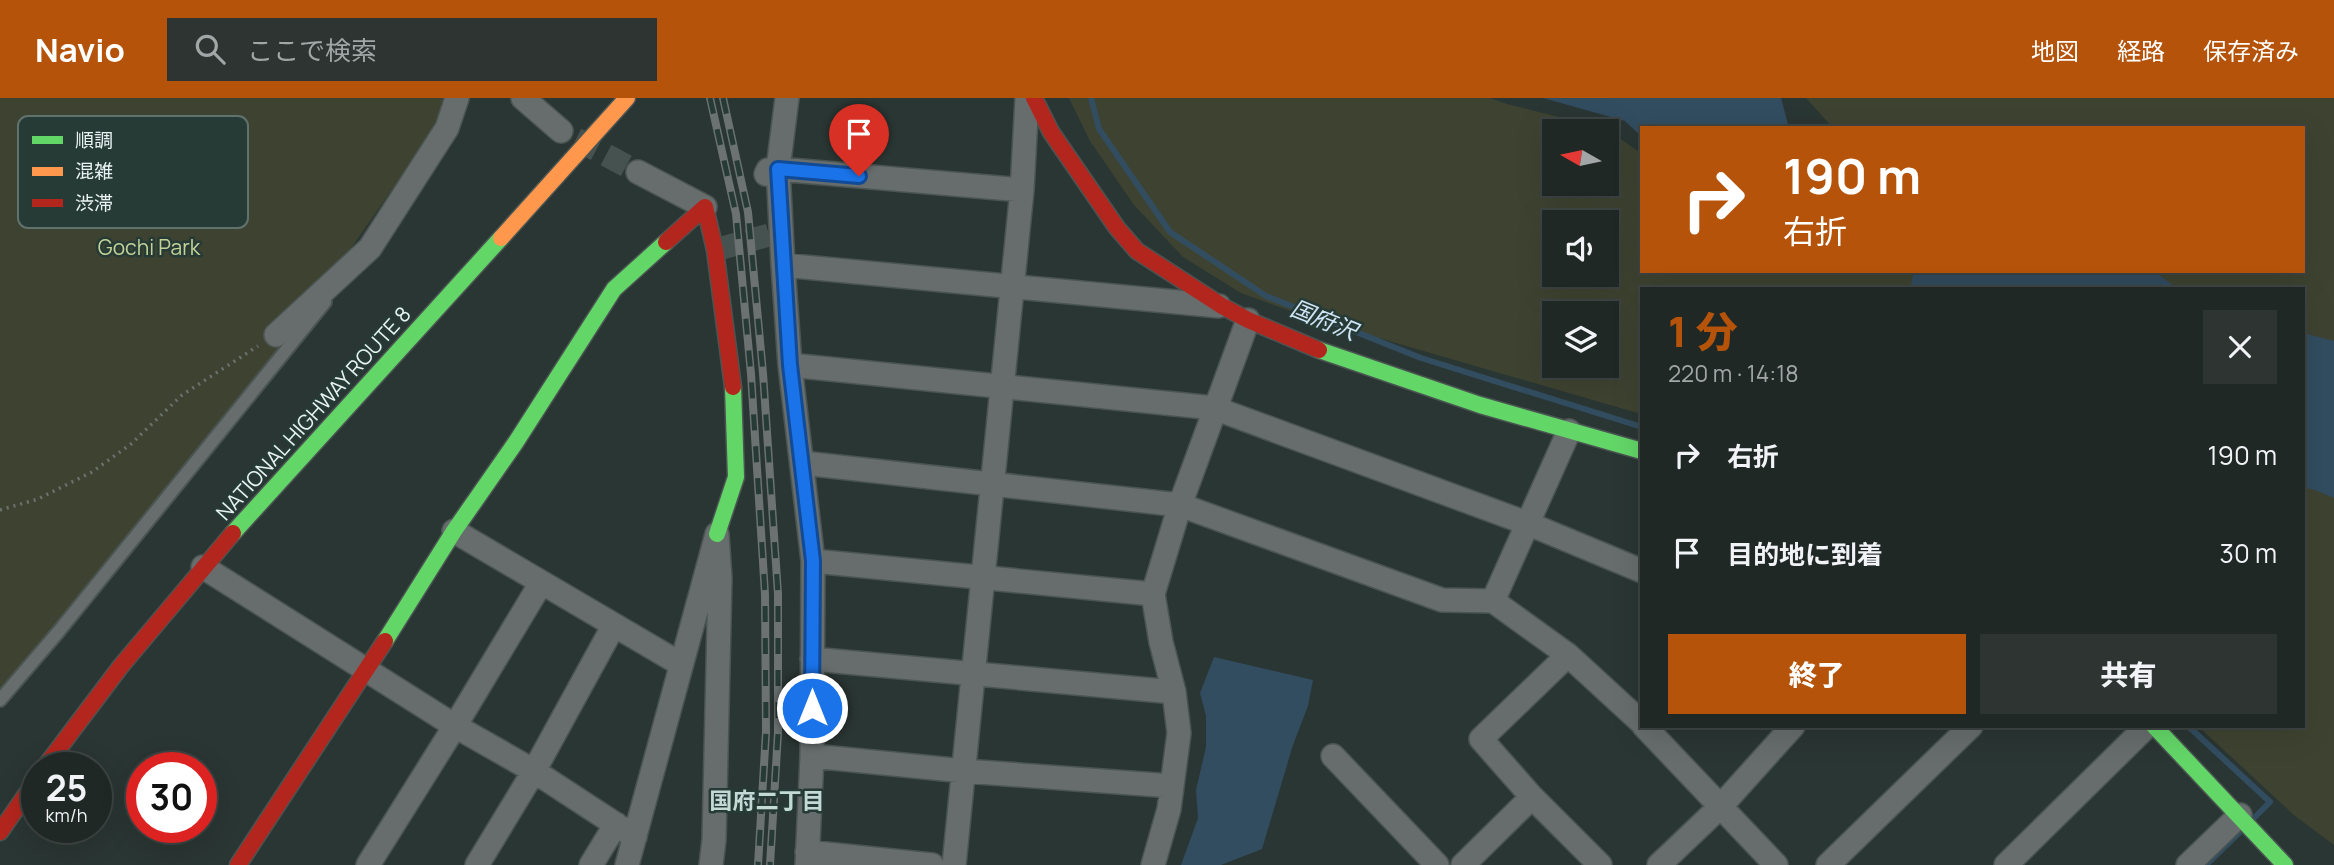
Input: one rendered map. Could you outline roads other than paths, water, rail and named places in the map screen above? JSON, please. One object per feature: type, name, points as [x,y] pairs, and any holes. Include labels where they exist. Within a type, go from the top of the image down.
[{"type":"main road","name":"NATIONAL HIGHWAY ROUTE 8","points":[[55,752],[86,708],[203,567],[627,98]]},
{"type":"main road","points":[[1034,98],[1051,132],[1117,228],[1137,251],[1222,306],[1325,353],[1480,405],[1640,450]]},
{"type":"main road","points":[[238,865],[614,289],[705,207],[715,250],[734,397],[736,477],[717,534]]},
{"type":"main road","points":[[2156,728],[2241,815],[2285,865]]},
{"type":"main road","points":[[0,832],[21,802]]},
{"type":"street","points":[[276,335],[370,248],[447,128],[457,98]]},
{"type":"street","points":[[523,98],[561,131]]},
{"type":"street","points":[[787,98],[778,169],[783,265],[790,365],[813,561],[813,756],[807,858],[932,865]]},
{"type":"street","points":[[954,865],[1022,190],[1027,98]]},
{"type":"street","points":[[769,235],[764,177],[768,170],[1022,190]]},
{"type":"street","points":[[638,172],[705,207]]},
{"type":"street","points":[[783,265],[1222,306]]},
{"type":"street","points":[[1153,865],[1169,809],[1179,733],[1174,692],[1161,642],[1153,594],[1180,505],[1248,320]]},
{"type":"street","points":[[790,365],[1214,408],[1529,524],[1640,570]]},
{"type":"street","points":[[1493,601],[1569,431]]},
{"type":"street","points":[[803,463],[1180,505],[1442,600],[1493,601],[1567,655],[1640,717]]},
{"type":"street","points":[[454,531],[672,659]]},
{"type":"street","points":[[626,865],[625,831],[717,534]]},
{"type":"street","points":[[711,865],[714,840],[719,592],[717,534]]},
{"type":"street","points":[[813,561],[1153,594]]},
{"type":"street","points":[[203,567],[455,726],[534,771],[625,831]]},
{"type":"street","points":[[368,865],[541,583]]},
{"type":"street","points":[[477,865],[534,771],[614,625]]},
{"type":"street","points":[[1567,655],[1481,739],[1532,797],[1600,865]]},
{"type":"street","points":[[812,659],[1174,692]]},
{"type":"street","points":[[1650,728],[1776,865]]},
{"type":"street","points":[[1659,865],[1721,806],[1791,728]]},
{"type":"street","points":[[1828,865],[1969,728]]},
{"type":"street","points":[[2006,865],[2145,728]]},
{"type":"street","points":[[813,756],[964,771],[1172,786]]},
{"type":"street","points":[[1333,756],[1437,865]]},
{"type":"street","points":[[1463,865],[1532,797]]},
{"type":"street","points":[[2188,865],[2241,815]]},
{"type":"street","points":[[592,865],[625,831]]},
{"type":"lane","points":[[0,700],[60,631],[370,248]]},
{"type":"water","points":[[1543,98],[1781,98],[1788,126],[1640,126],[1640,135],[1625,121]]},
{"type":"water","points":[[1914,273],[2156,273],[2176,287],[1910,287]]},
{"type":"water","points":[[2305,334],[2334,341],[2334,498],[2305,488]]},
{"type":"water","points":[[1214,657],[1313,680],[1308,706],[1293,745],[1262,849],[1221,865],[1181,865],[1198,818],[1196,790],[1206,747],[1206,716],[1200,693]]},
{"type":"waterway","name":"国府沢","points":[[1091,98],[1099,129],[1170,232],[1266,296],[1421,358],[1640,426]]},
{"type":"waterway","name":"国府沢","points":[[2190,728],[2270,802],[2255,817]]},
{"type":"waterway","name":"国府沢","points":[[2206,865],[2242,830]]},
{"type":"tunnel","points":[[576,139],[638,172]]},
{"type":"tunnel","points":[[715,250],[769,235]]},
{"type":"railway","points":[[710,98],[736,214],[751,374],[765,594],[766,732],[758,865]]},
{"type":"railway","points":[[723,98],[748,212],[763,373],[778,594],[778,733],[770,865]]},
{"type":"district","name":"国府二丁目","points":[[767,800]]},
{"type":"park label","name":"Gochi Park","points":[[149,247]]}]
